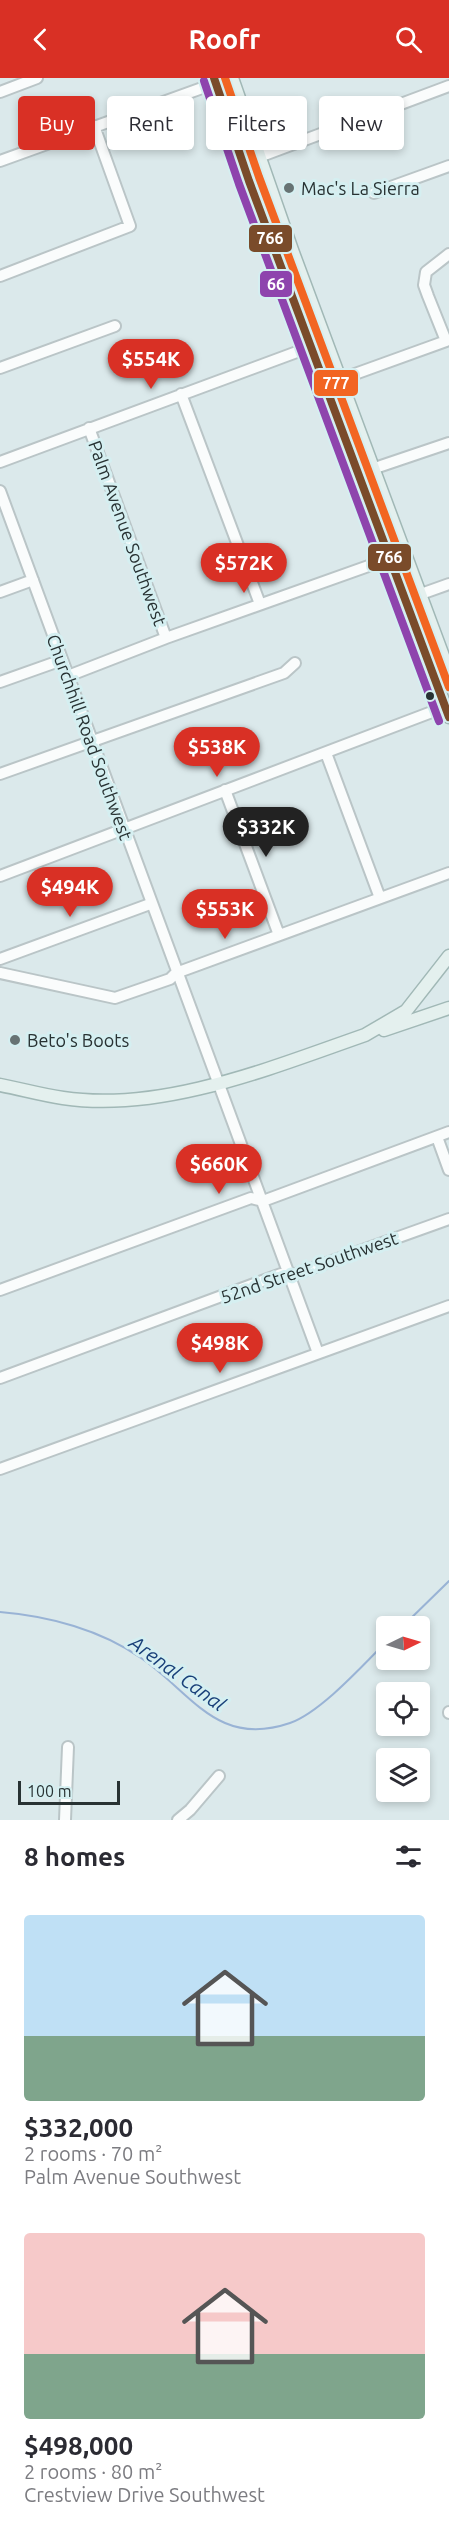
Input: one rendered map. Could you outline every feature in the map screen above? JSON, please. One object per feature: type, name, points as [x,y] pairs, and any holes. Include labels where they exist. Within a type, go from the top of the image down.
[{"type":"main road","points":[[232,78],[292,250],[449,672]]},
{"type":"main road","points":[[215,80],[243,163],[313,346],[388,558],[447,712]]},
{"type":"main road","points":[[371,1033],[406,1011],[422,994],[449,956]]},
{"type":"main road","points":[[0,1085],[64,1099],[159,1098],[218,1084],[371,1033],[414,1022],[449,1008]]},
{"type":"street","points":[[0,92],[37,78]]},
{"type":"street","points":[[95,126],[215,80]]},
{"type":"street","points":[[243,163],[449,86]]},
{"type":"street","points":[[0,276],[130,226],[95,129]]},
{"type":"street","points":[[0,161],[30,150]]},
{"type":"street","points":[[374,194],[449,166]]},
{"type":"street","points":[[341,379],[448,340],[424,285],[426,272],[449,254]]},
{"type":"street","points":[[0,368],[115,326]]},
{"type":"street","points":[[0,462],[313,346]]},
{"type":"street","points":[[181,394],[260,604]]},
{"type":"street","name":"Palm Avenue Southwest","points":[[89,428],[166,638]]},
{"type":"street","points":[[375,468],[449,443]]},
{"type":"street","name":"Churchhill Road Southwest","points":[[0,491],[150,904],[318,1353]]},
{"type":"street","points":[[68,676],[166,638],[405,553]]},
{"type":"street","points":[[0,592],[33,580]]},
{"type":"street","points":[[421,594],[449,584]]},
{"type":"street","points":[[0,682],[62,660]]},
{"type":"street","points":[[0,774],[92,740],[99,741],[284,673],[295,663]]},
{"type":"street","points":[[0,876],[124,830],[131,824],[447,712]]},
{"type":"street","points":[[326,753],[380,898]]},
{"type":"street","points":[[225,790],[279,936]]},
{"type":"street","points":[[0,974],[115,998],[170,980],[177,973],[449,873]]},
{"type":"street","points":[[0,959],[150,904]]},
{"type":"street","points":[[0,1290],[251,1198],[263,1201],[449,1132]]},
{"type":"street","points":[[437,1137],[449,1170]]},
{"type":"street","name":"52nd Street Southwest","points":[[0,1378],[281,1274],[290,1276],[449,1219]]},
{"type":"street","points":[[0,1469],[449,1306]]},
{"type":"street","points":[[65,1820],[68,1747]]},
{"type":"street","points":[[178,1820],[190,1810],[219,1776]]},
{"type":"waterway","name":"Arenal Canal","points":[[413,1616],[449,1581]]},
{"type":"waterway","name":"Arenal Canal","points":[[0,1612],[56,1621],[109,1640],[141,1658],[207,1713],[224,1723],[243,1728],[265,1729],[290,1723],[302,1717],[328,1699],[376,1652]]},
{"type":"transit line","name":"766","points":[[214,78],[249,181],[449,717]]},
{"type":"transit line","name":"777","points":[[225,78],[259,177],[449,687]]},
{"type":"transit line","name":"66","points":[[204,81],[239,184],[439,721]]},
{"type":"place","name":"Mac's La Sierra","points":[[289,188]]},
{"type":"place","name":"Beto's Boots","points":[[15,1040]]}]
